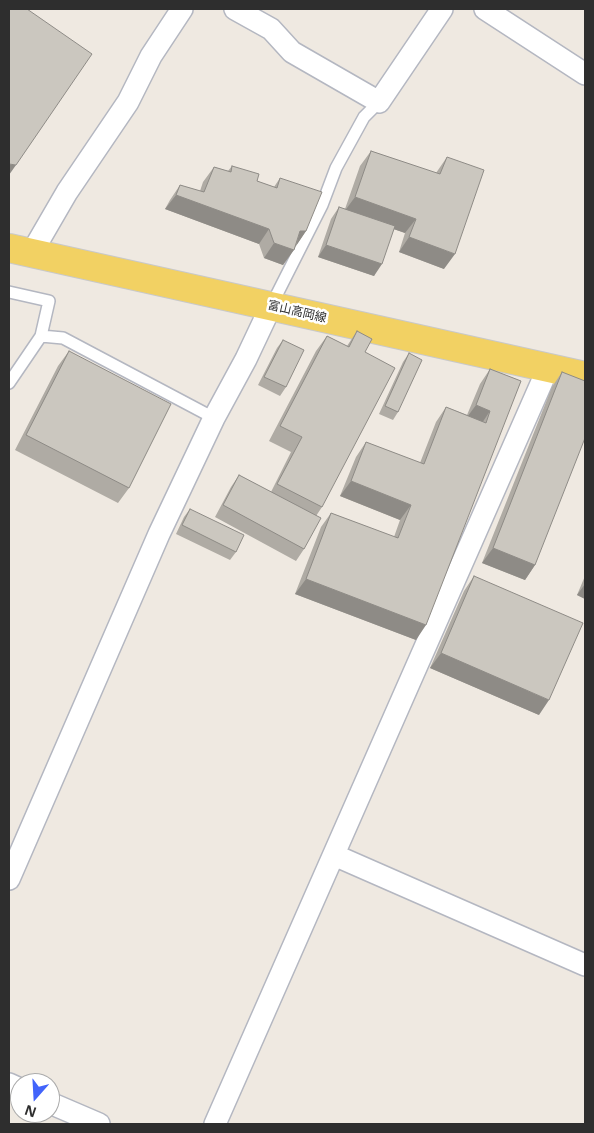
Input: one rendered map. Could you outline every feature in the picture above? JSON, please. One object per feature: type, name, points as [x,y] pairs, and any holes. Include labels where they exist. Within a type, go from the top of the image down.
[{"type":"main road","name":"富山高岡線","points":[[20,251],[585,376]]},
{"type":"street","points":[[20,251],[67,192],[128,102],[151,56],[182,9]]},
{"type":"street","points":[[235,9],[271,29],[292,52],[379,102],[442,9]]},
{"type":"street","points":[[485,9],[585,74]]},
{"type":"street","points":[[9,879],[159,534],[214,418],[246,359],[270,306]]},
{"type":"street","points":[[215,1124],[334,855],[468,574],[548,368]]},
{"type":"street","points":[[334,855],[585,965]]},
{"type":"street","points":[[60,1106],[99,1124]]},
{"type":"lane","points":[[270,306],[322,205],[336,168],[364,117],[379,102]]},
{"type":"lane","points":[[9,292],[49,301],[41,336],[9,383]]},
{"type":"lane","points":[[41,336],[63,338],[214,418]]},
{"type":"building","points":[[9,9],[27,9],[92,54],[16,165],[9,164]]},
{"type":"building","points":[[371,151],[440,174],[447,157],[484,170],[455,254],[409,237],[416,219],[355,197]]},
{"type":"building","points":[[232,166],[259,174],[257,181],[277,188],[280,178],[322,192],[306,231],[300,231],[294,250],[274,243],[269,229],[176,195],[180,185],[204,192],[214,167],[231,172]]},
{"type":"building","points":[[339,207],[395,226],[382,264],[326,245]]},
{"type":"building","points":[[357,331],[372,339],[365,352],[395,368],[322,507],[277,484],[302,437],[280,426],[327,336],[349,347]]},
{"type":"building","points":[[283,340],[304,350],[286,387],[264,377]]},
{"type":"building","points":[[69,351],[171,404],[129,488],[26,435]]},
{"type":"building","points":[[409,353],[422,360],[398,412],[385,406]]},
{"type":"building","points":[[490,369],[521,381],[426,625],[306,579],[331,513],[398,538],[411,505],[351,481],[366,442],[424,464],[446,407],[486,423],[490,411],[476,405]]},
{"type":"building","points":[[562,372],[585,381],[585,438],[535,565],[493,548]]},
{"type":"building","points":[[239,475],[321,518],[304,549],[223,505]]},
{"type":"building","points":[[190,509],[244,535],[236,552],[182,525]]},
{"type":"building","points":[[474,576],[583,623],[549,700],[441,653]]}]
